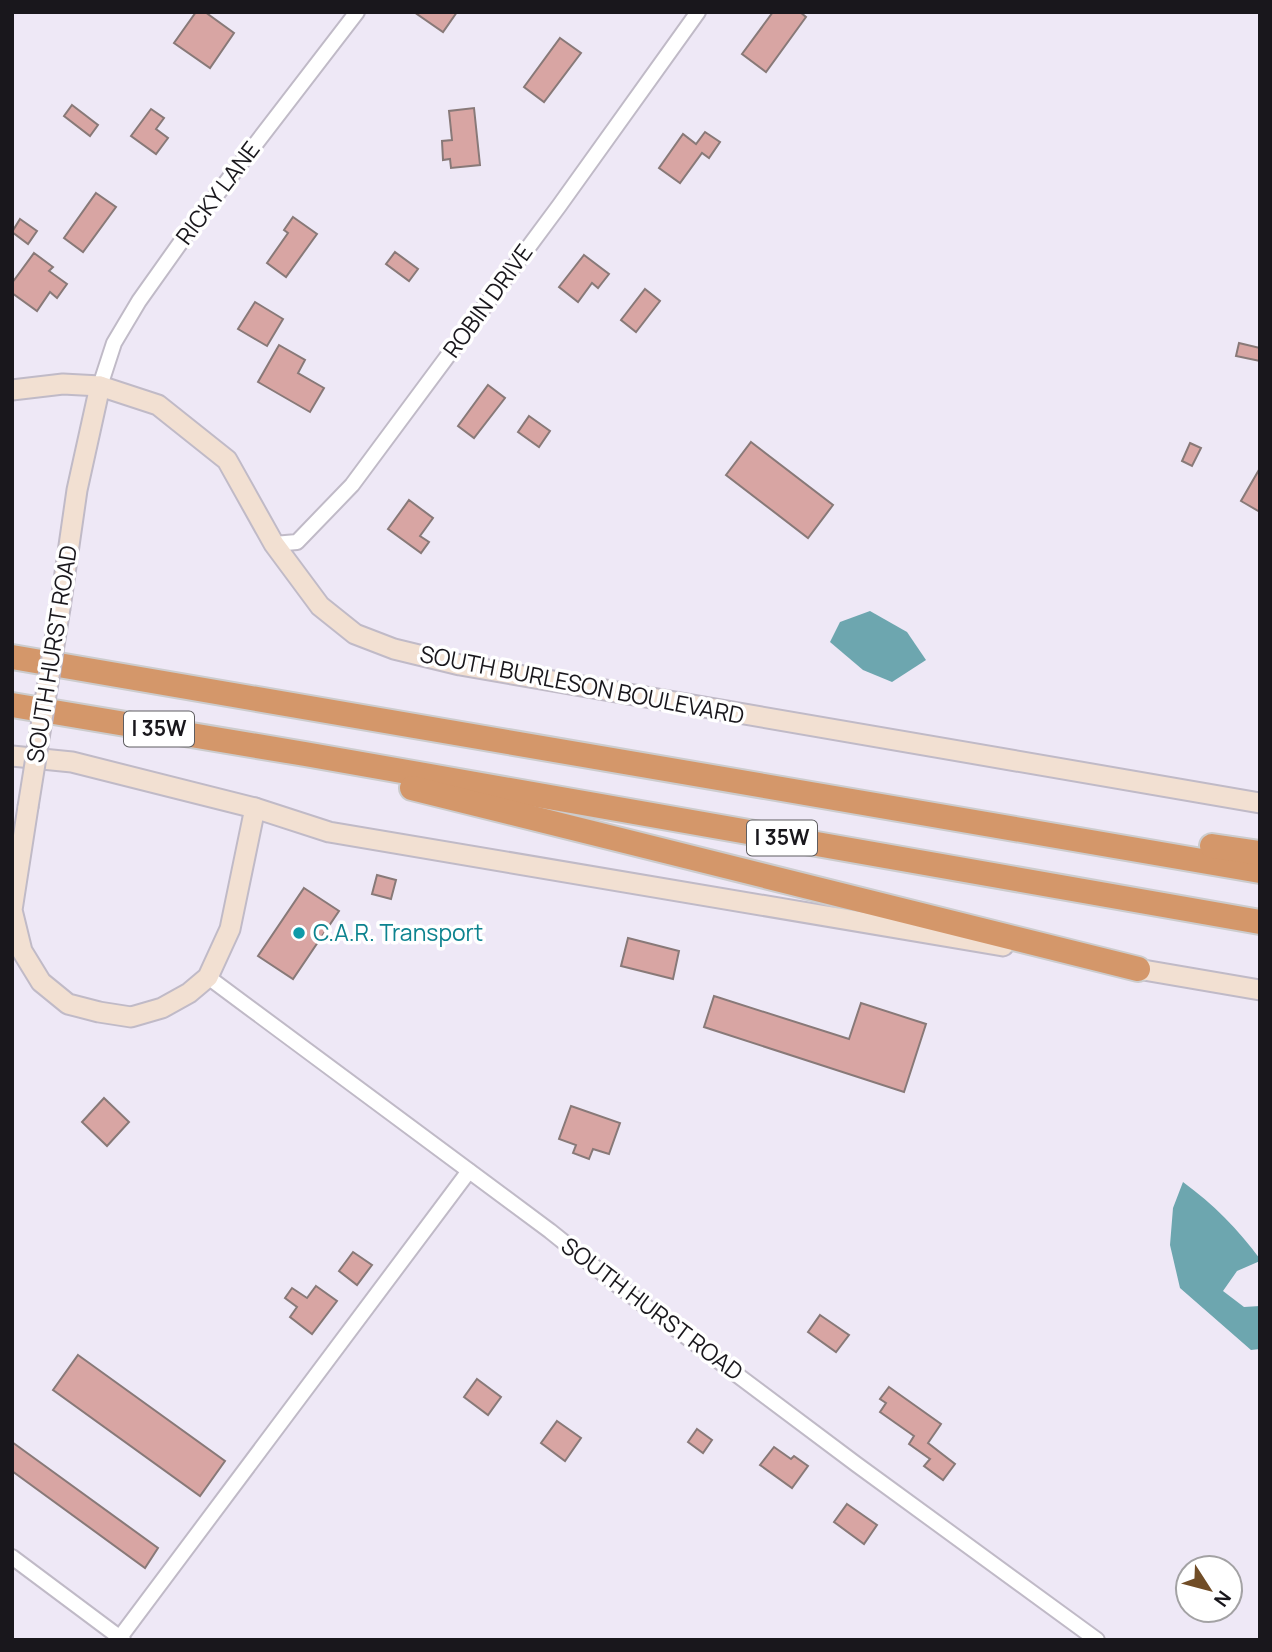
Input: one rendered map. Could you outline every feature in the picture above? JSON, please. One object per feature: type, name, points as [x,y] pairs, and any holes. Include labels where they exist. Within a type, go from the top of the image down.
[{"type":"highway","name":"I 35W","points":[[12,657],[1260,871]]},
{"type":"highway","name":"I 35W","points":[[12,705],[1260,922]]},
{"type":"highway","points":[[305,754],[411,788],[1138,969]]},
{"type":"highway","points":[[1102,843],[1153,837],[1260,853]]},
{"type":"main road","name":"SOUTH BURLESON BOULEVARD","points":[[12,390],[63,384],[100,386],[159,405],[227,460],[274,544],[320,606],[355,634],[394,649],[510,674],[1260,803]]},
{"type":"main road","name":"SOUTH HURST ROAD","points":[[100,386],[77,490],[12,911],[22,951],[41,982],[68,1004],[131,1017],[162,1008],[189,993],[208,977],[230,929],[255,808]]},
{"type":"main road","points":[[12,756],[72,762],[255,808],[330,832],[1260,990]]},
{"type":"street","name":"RICKY LANE","points":[[100,386],[114,342],[139,301],[188,232],[357,12]]},
{"type":"street","name":"ROBIN DRIVE","points":[[274,544],[297,542],[352,485],[559,206],[698,12]]},
{"type":"street","name":"SOUTH HURST ROAD","points":[[208,977],[856,1464],[1097,1640]]},
{"type":"street","points":[[12,1557],[120,1639],[469,1171]]},
{"type":"water","points":[[870,611],[907,632],[926,660],[892,682],[863,670],[830,642],[840,622]]},
{"type":"water","points":[[1183,1182],[1205,1199],[1243,1237],[1260,1259],[1237,1271],[1223,1291],[1244,1307],[1260,1306],[1260,1349],[1251,1350],[1180,1288],[1170,1245],[1173,1208]]},
{"type":"building","points":[[196,12],[205,12],[234,33],[210,68],[174,43]]},
{"type":"building","points":[[414,12],[457,12],[443,32]]},
{"type":"building","points":[[773,12],[800,12],[806,17],[766,72],[742,54]]},
{"type":"building","points":[[560,38],[581,53],[544,102],[524,87]]},
{"type":"building","points":[[72,105],[98,125],[90,136],[64,116]]},
{"type":"building","points":[[474,108],[480,165],[451,168],[450,159],[443,160],[442,141],[452,140],[449,111]]},
{"type":"building","points":[[151,109],[164,118],[156,129],[168,138],[156,154],[131,136]]},
{"type":"building","points":[[705,132],[720,142],[709,158],[702,153],[680,183],[659,168],[683,134],[696,144]]},
{"type":"building","points":[[96,193],[116,207],[83,252],[64,238]]},
{"type":"building","points":[[293,217],[317,234],[286,277],[267,263],[288,233],[284,230]]},
{"type":"building","points":[[20,219],[37,231],[28,244],[12,232]]},
{"type":"building","points":[[395,252],[418,269],[409,281],[386,264]]},
{"type":"building","points":[[34,253],[53,267],[49,271],[67,284],[57,298],[50,292],[37,311],[12,293],[12,283]]},
{"type":"building","points":[[584,255],[609,274],[598,288],[592,283],[578,302],[559,287]]},
{"type":"building","points":[[645,289],[660,301],[636,332],[621,320]]},
{"type":"building","points":[[255,302],[283,319],[267,346],[238,329]]},
{"type":"building","points":[[1239,343],[1260,348],[1260,361],[1236,356]]},
{"type":"building","points":[[279,345],[305,360],[298,373],[324,388],[310,412],[258,382]]},
{"type":"building","points":[[488,385],[505,398],[474,438],[458,426]]},
{"type":"building","points":[[529,416],[550,431],[539,447],[518,432]]},
{"type":"building","points":[[751,442],[833,505],[808,538],[726,475]]},
{"type":"building","points":[[1190,443],[1201,448],[1192,466],[1182,461]]},
{"type":"building","points":[[1260,468],[1260,512],[1241,501]]},
{"type":"building","points":[[409,500],[433,518],[420,536],[429,542],[421,553],[388,529]]},
{"type":"building","points":[[377,875],[396,880],[391,899],[372,894]]},
{"type":"building","name":"C.A.R. Transport","points":[[304,888],[339,911],[293,979],[258,956]]},
{"type":"building","points":[[628,938],[679,951],[673,979],[621,966]]},
{"type":"building","points":[[714,996],[849,1039],[861,1003],[926,1024],[904,1092],[704,1027]]},
{"type":"building","points":[[104,1098],[129,1122],[107,1146],[82,1122]]},
{"type":"building","points":[[571,1106],[620,1123],[609,1154],[593,1149],[589,1159],[573,1153],[576,1145],[559,1139]]},
{"type":"building","points":[[353,1252],[372,1265],[357,1285],[339,1271]]},
{"type":"building","points":[[316,1286],[337,1301],[312,1334],[290,1317],[297,1307],[285,1298],[292,1288],[307,1298]]},
{"type":"building","points":[[820,1315],[849,1335],[836,1352],[808,1332]]},
{"type":"building","points":[[78,1355],[225,1461],[200,1496],[53,1390]]},
{"type":"building","points":[[477,1379],[501,1397],[488,1415],[464,1397]]},
{"type":"building","points":[[889,1387],[941,1424],[928,1443],[955,1464],[943,1480],[924,1466],[930,1459],[909,1444],[914,1436],[880,1412],[886,1403],[880,1399]]},
{"type":"building","points":[[557,1421],[581,1438],[565,1461],[541,1443]]},
{"type":"building","points":[[697,1429],[712,1440],[703,1453],[688,1442]]},
{"type":"building","points":[[12,1442],[158,1548],[145,1568],[12,1471]]},
{"type":"building","points":[[774,1447],[791,1459],[794,1456],[808,1466],[792,1488],[760,1465]]},
{"type":"building","points":[[847,1504],[877,1525],[864,1544],[834,1522]]},
{"type":"place","name":"C.A.R. Transport","points":[[299,933]]}]
